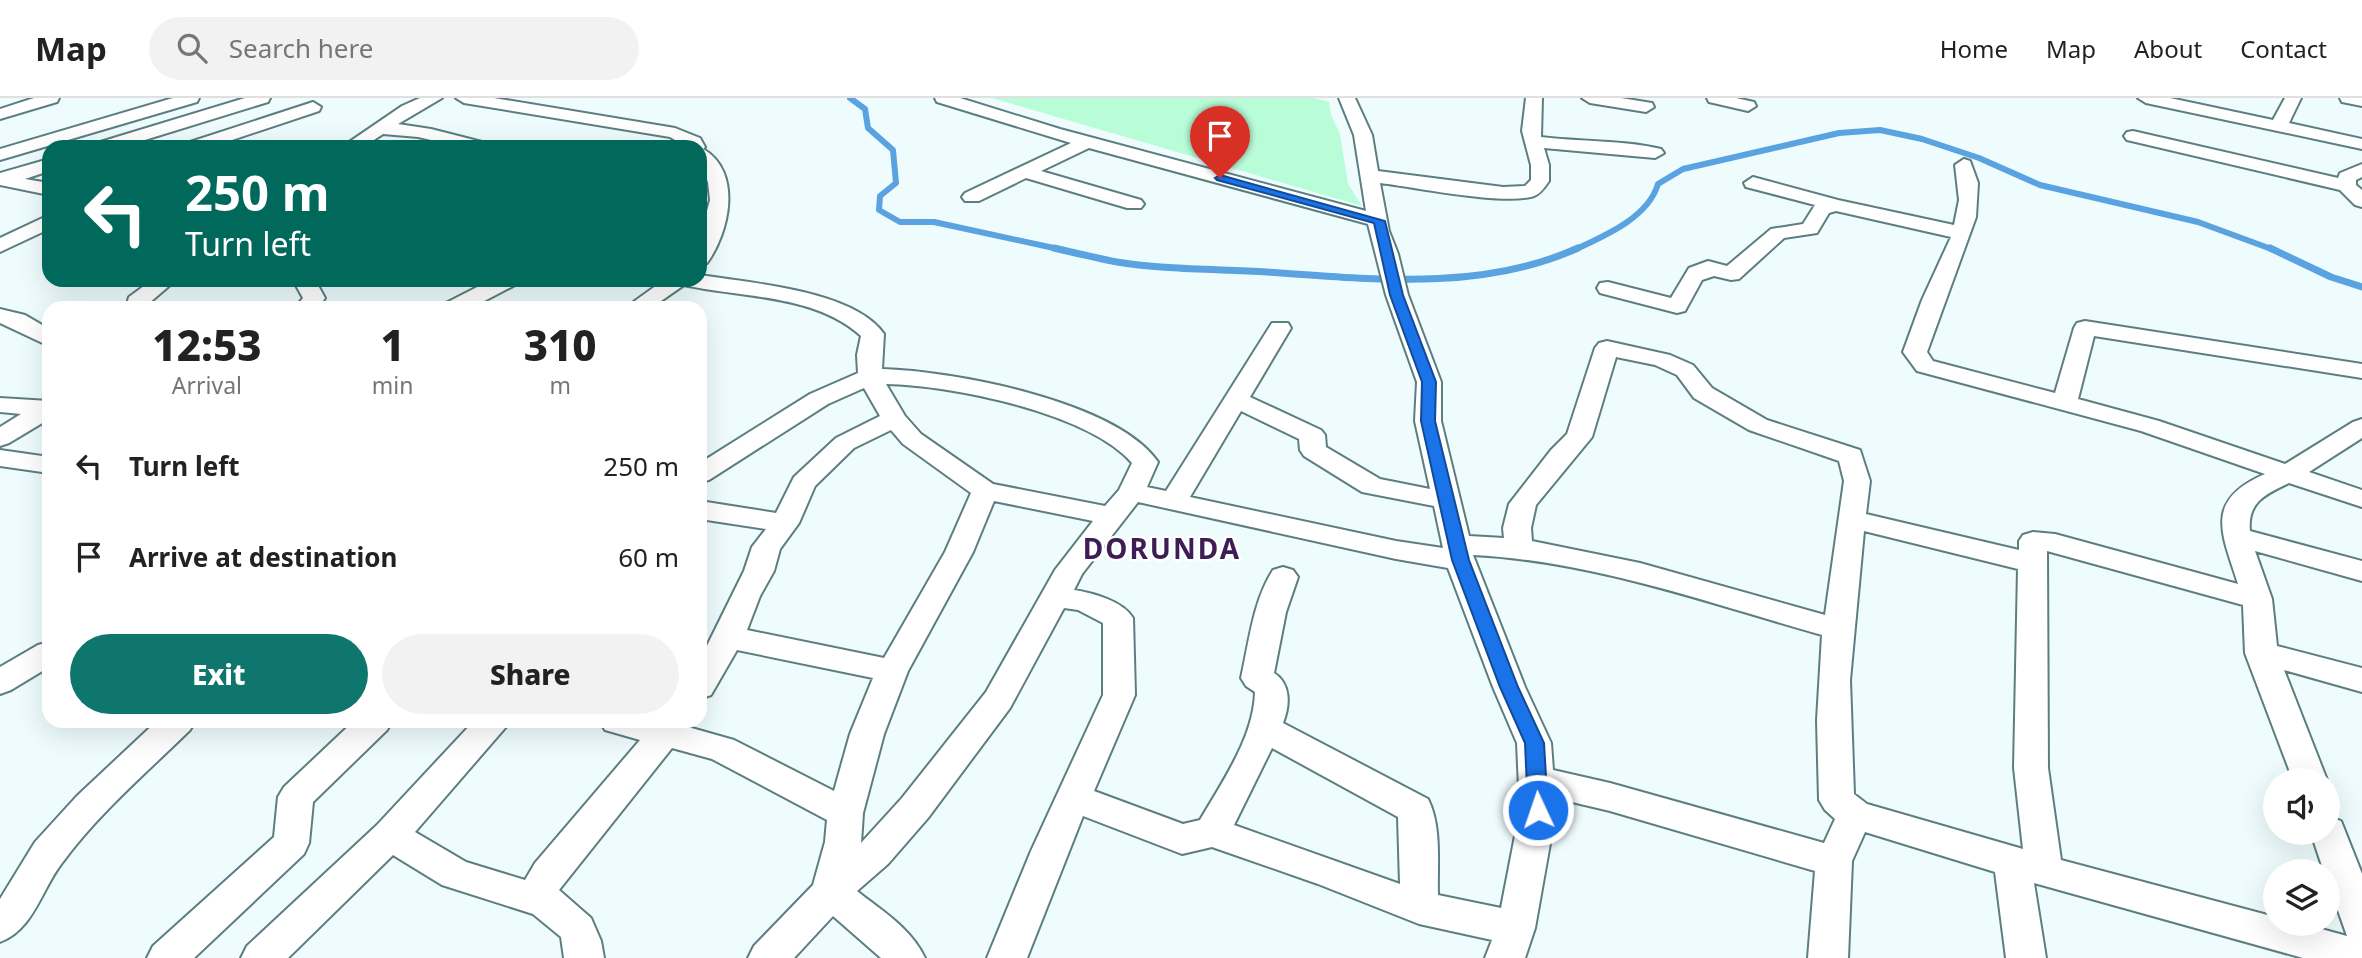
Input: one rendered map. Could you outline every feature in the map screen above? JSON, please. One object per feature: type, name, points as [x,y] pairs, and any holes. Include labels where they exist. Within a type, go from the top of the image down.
[{"type":"street","points":[[3,111],[51,98]]},
{"type":"street","points":[[50,140],[191,98]]},
{"type":"street","points":[[126,140],[262,98]]},
{"type":"street","points":[[363,140],[408,110],[434,98]]},
{"type":"street","points":[[464,98],[674,132],[690,140]]},
{"type":"street","points":[[943,98],[1088,142],[1379,221]]},
{"type":"street","points":[[1074,798],[1182,839],[1212,832],[1331,873],[1512,949],[1538,810],[1534,743],[1509,687],[1459,552],[1428,421],[1429,382],[1397,295],[1388,254],[1379,231],[1363,135],[1347,98]]},
{"type":"street","points":[[1370,176],[1503,192],[1530,191],[1540,181],[1540,164],[1533,141],[1534,98]]},
{"type":"street","points":[[1590,98],[1646,107]]},
{"type":"street","points":[[1716,98],[1748,106]]},
{"type":"street","points":[[2279,126],[2293,98]]},
{"type":"street","points":[[2348,98],[2362,101]]},
{"type":"street","points":[[2156,99],[2362,144]]},
{"type":"street","points":[[213,140],[313,107]]},
{"type":"street","points":[[380,130],[405,128],[457,140]]},
{"type":"street","points":[[2133,136],[2347,186],[2362,201]]},
{"type":"street","points":[[1533,141],[1655,153]]},
{"type":"street","points":[[0,155],[42,142]]},
{"type":"street","points":[[972,197],[1088,142]]},
{"type":"street","points":[[707,162],[712,167],[720,190],[708,217]]},
{"type":"street","points":[[1964,165],[1970,181],[1968,218],[1949,271],[1934,298],[1915,352],[1925,366],[2150,426],[2362,499]]},
{"type":"street","points":[[1,179],[42,167]]},
{"type":"street","points":[[2347,186],[2347,177],[2362,170]]},
{"type":"street","points":[[1024,172],[1134,204]]},
{"type":"street","points":[[1,179],[42,188]]},
{"type":"street","points":[[1753,183],[1835,205],[1962,233]]},
{"type":"street","points":[[1608,288],[1677,306],[1696,272],[1705,274],[1708,267],[1731,274],[1778,233],[1810,229],[1822,209],[1835,205]]},
{"type":"street","points":[[0,246],[42,224]]},
{"type":"street","points":[[22,233],[42,235]]},
{"type":"street","points":[[707,283],[825,306],[868,327],[873,334],[869,355],[870,376],[894,419],[912,439],[985,491],[1111,516]]},
{"type":"street","points":[[138,301],[156,287]]},
{"type":"street","points":[[467,301],[492,287]]},
{"type":"street","points":[[646,301],[668,287]]},
{"type":"street","points":[[0,316],[17,320],[42,335]]},
{"type":"street","points":[[1174,501],[1280,328]]},
{"type":"street","points":[[2064,404],[2085,328],[2362,371]]},
{"type":"street","points":[[1519,548],[1517,528],[1523,504],[1560,456],[1579,437],[1607,348],[1662,360],[1685,370],[1703,393],[1758,425],[1851,456],[1857,481],[1837,629],[1831,752],[1837,800],[1855,815],[2028,866],[2362,957]]},
{"type":"street","points":[[707,470],[819,399],[870,376],[914,377],[1029,400],[1107,431],[1130,444],[1145,462],[1131,492],[1070,570],[998,700],[957,754],[875,853],[830,891],[815,911],[768,958]]},
{"type":"street","points":[[1235,399],[1312,435],[1313,450],[1372,486],[1446,500]]},
{"type":"street","points":[[0,405],[42,408]]},
{"type":"street","points":[[0,438],[42,412]]},
{"type":"street","points":[[707,675],[729,638],[745,596],[759,571],[766,547],[785,523],[803,483],[845,443],[894,419]]},
{"type":"street","points":[[2305,768],[2261,653],[2263,639],[2256,599],[2235,536],[2236,516],[2242,500],[2256,489],[2286,475],[2362,427]]},
{"type":"street","points":[[0,458],[42,464]]},
{"type":"street","points":[[830,891],[843,842],[845,813],[867,734],[892,671],[959,552],[985,491]]},
{"type":"street","points":[[1131,492],[1396,550],[1459,552],[1519,548],[1559,554],[1687,584],[1837,629]]},
{"type":"street","points":[[707,511],[785,523]]},
{"type":"street","points":[[1852,519],[2032,563]]},
{"type":"street","points":[[2235,536],[2362,571]]},
{"type":"street","points":[[2025,958],[2031,768],[2033,541],[2055,543],[2256,599]]},
{"type":"street","points":[[1212,832],[1246,769],[1271,712],[1271,687],[1257,678],[1271,612],[1283,577]]},
{"type":"street","points":[[1007,958],[1119,695],[1118,618],[1086,602],[1056,596]]},
{"type":"street","points":[[729,638],[892,671]]},
{"type":"street","points":[[2261,653],[2362,680]]},
{"type":"street","points":[[0,682],[42,657]]},
{"type":"street","points":[[0,925],[11,915],[48,853],[90,806],[171,728]]},
{"type":"street","points":[[167,958],[291,843],[296,797],[368,728]]},
{"type":"street","points":[[261,958],[390,835],[488,728]]},
{"type":"street","points":[[543,901],[539,890],[548,874],[670,728],[722,749],[845,813]]},
{"type":"street","points":[[1264,728],[1415,809],[1419,833],[1419,908]]},
{"type":"street","points":[[1536,780],[1610,797],[1834,862]]},
{"type":"street","points":[[1828,958],[1834,862],[1855,815]]},
{"type":"street","points":[[390,835],[456,874],[543,901],[575,922],[583,941],[584,958]]},
{"type":"street","points":[[2333,845],[2362,927]]},
{"type":"street","points":[[830,891],[891,941],[905,958]]},
{"type":"green space","points":[[992,98],[1314,98],[1329,102],[1331,115],[1340,134],[1348,184],[1362,206]]},
{"type":"waterway","points":[[850,98],[865,109],[868,128],[893,150],[896,183],[880,196],[879,210],[900,222],[934,222],[1063,250]]},
{"type":"waterway","points":[[1574,250],[1611,232],[1635,216],[1653,196],[1658,184],[1683,169],[1839,133],[1880,130],[1922,139],[1979,158],[2040,185],[2198,222],[2274,250]]},
{"type":"waterway","points":[[1054,248],[1063,250]]},
{"type":"waterway","points":[[1063,250],[1154,267],[1425,279],[1503,271],[1541,262],[1578,248]]},
{"type":"waterway","points":[[2270,248],[2331,277],[2362,287]]},
{"type":"district","name":"DORUNDA","points":[[1162,548]]},
{"type":"route","points":[[1220,178],[1379,221],[1379,231],[1388,254],[1397,295],[1429,382],[1428,421],[1460,560],[1509,687],[1534,743],[1538,810]]}]
